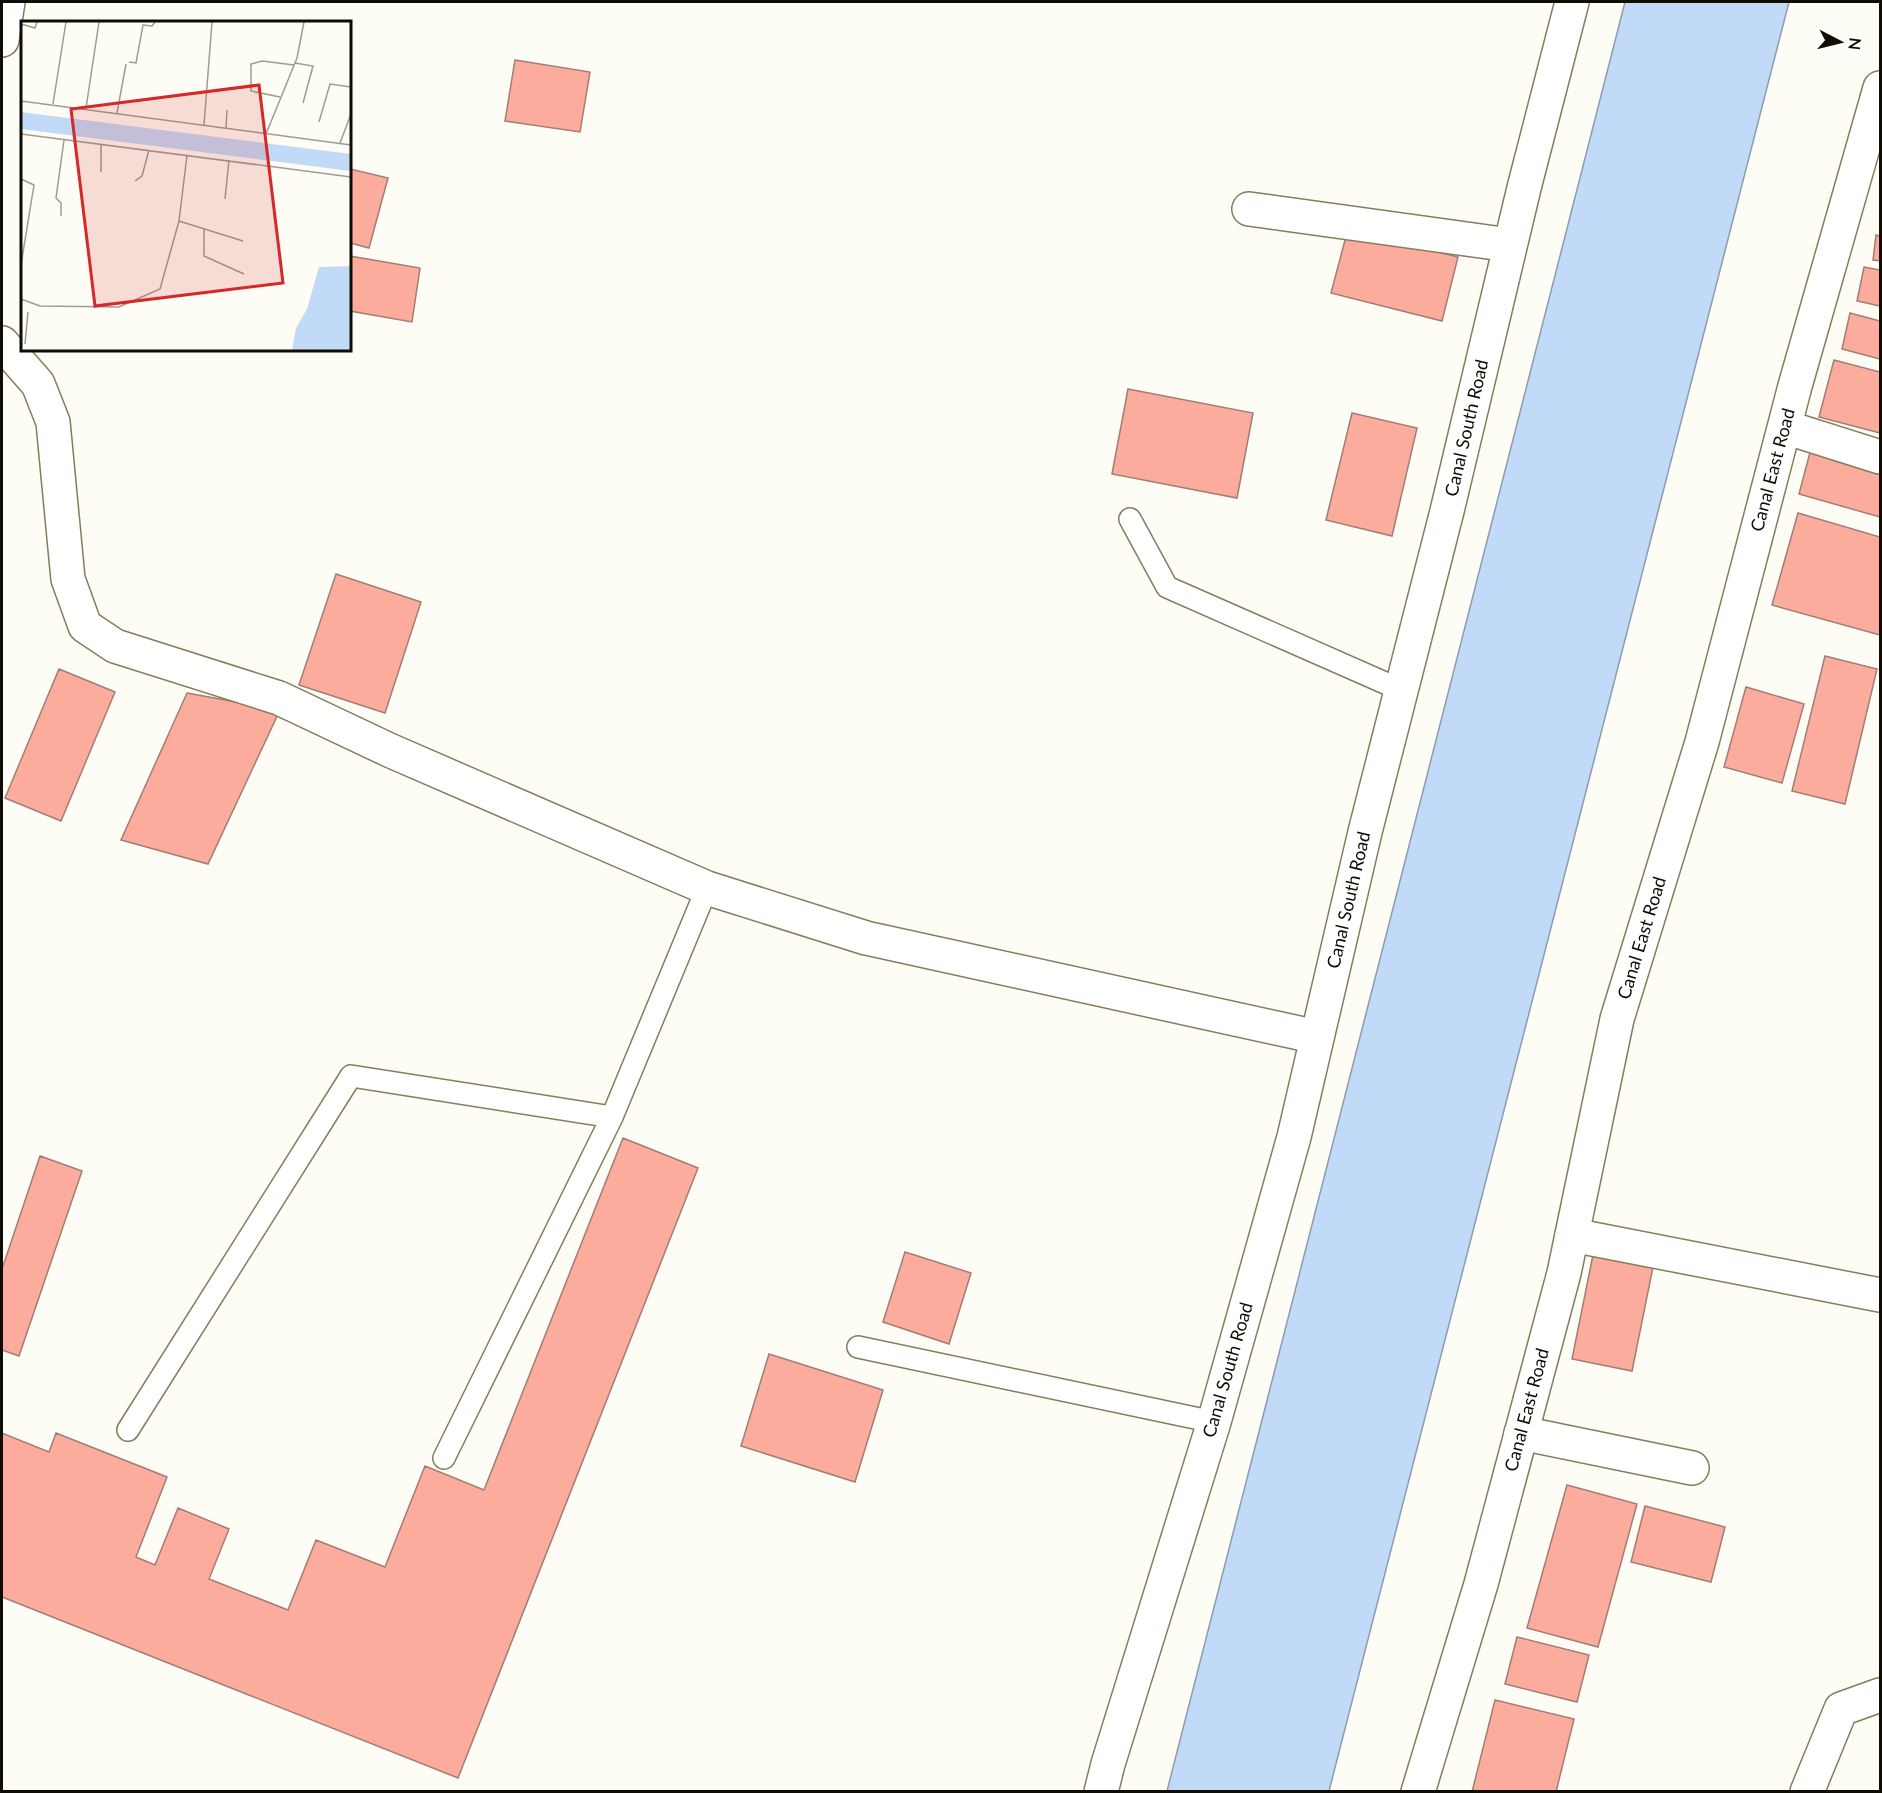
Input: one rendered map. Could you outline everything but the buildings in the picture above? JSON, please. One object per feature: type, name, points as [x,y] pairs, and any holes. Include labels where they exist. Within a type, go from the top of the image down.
[{"type":"street","points":[[2,40],[8,2]]},
{"type":"street","name":"Canal South Road","points":[[1101,1791],[1214,1422],[1294,1137],[1365,832],[1447,511],[1510,245],[1572,2]]},
{"type":"street","name":"Canal East Road","points":[[1418,1791],[1481,1584],[1564,1273],[1617,1019],[1702,742],[1785,427],[1874,142],[1881,88]]},
{"type":"street","points":[[1249,209],[1510,245]]},
{"type":"street","points":[[2,343],[38,384],[52,422],[68,579],[84,626],[115,646],[279,698],[389,750],[707,888],[866,938],[1317,1037]]},
{"type":"street","points":[[1785,427],[1881,457]]},
{"type":"street","points":[[1572,1235],[1881,1295]]},
{"type":"street","points":[[1521,1433],[1692,1468]]},
{"type":"street","points":[[1807,1791],[1841,1709],[1881,1695]]},
{"type":"lane","points":[[1130,519],[1167,587],[1401,690]]},
{"type":"lane","points":[[444,1458],[612,1117],[707,888]]},
{"type":"lane","points":[[128,1430],[351,1076],[612,1117]]},
{"type":"lane","points":[[858,1347],[1214,1422]]},
{"type":"water","points":[[1625,2],[1789,2],[1329,1791],[1167,1791]]}]
